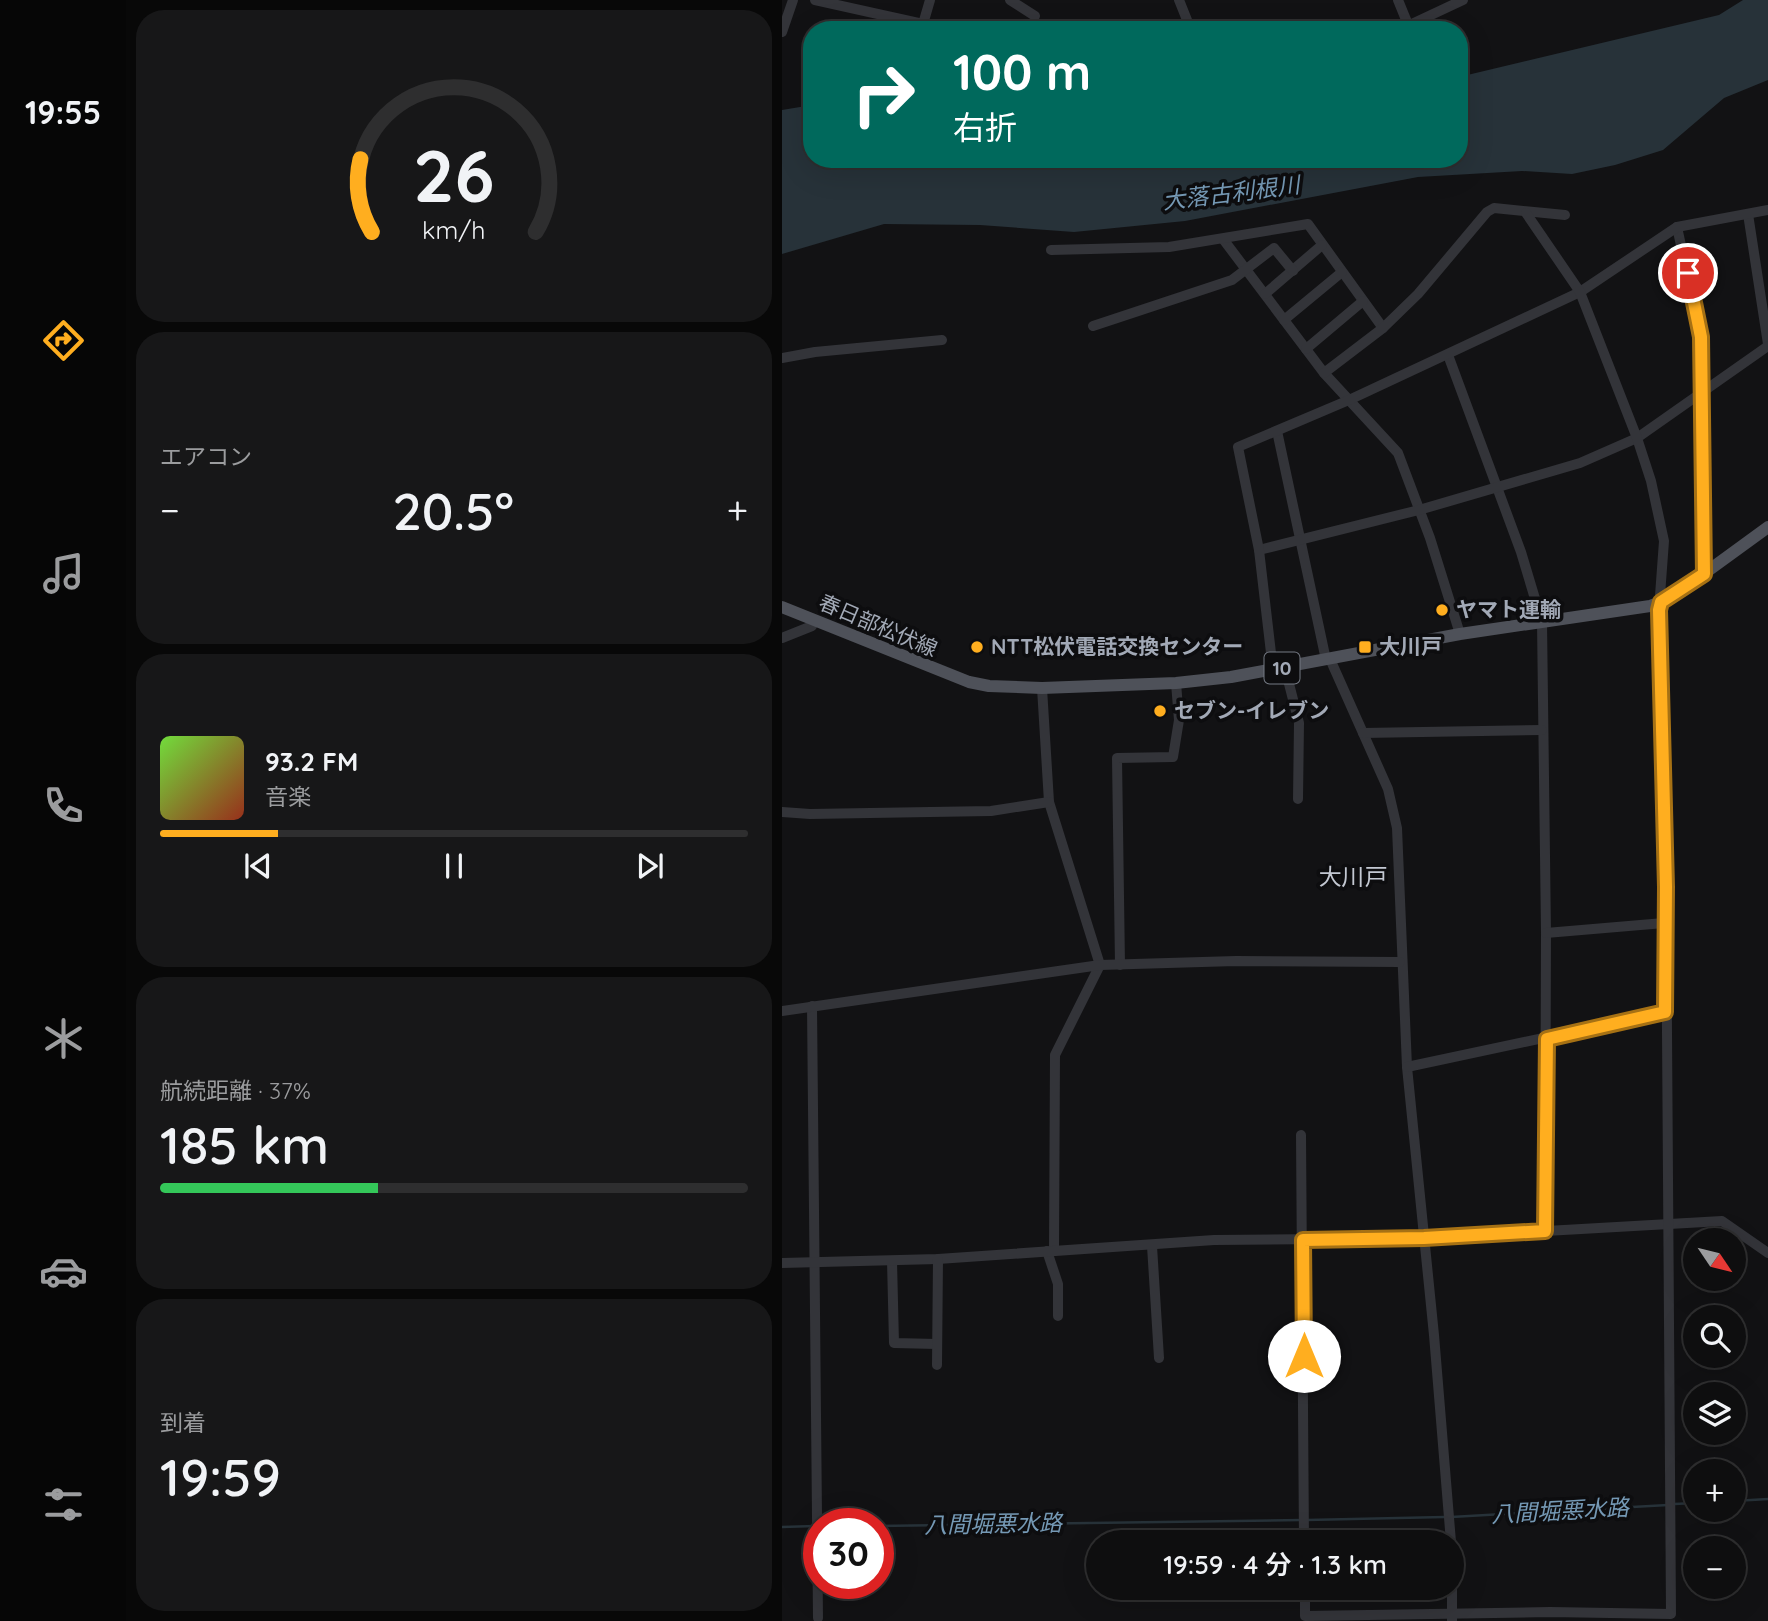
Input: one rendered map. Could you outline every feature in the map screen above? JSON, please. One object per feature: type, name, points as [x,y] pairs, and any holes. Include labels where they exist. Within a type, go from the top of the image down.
[{"type":"main road","name":"春日部松伏線","points":[[782,607],[969,682],[989,686],[1042,688],[1176,683],[1279,669],[1460,634],[1609,615],[1661,602],[1768,527]]},
{"type":"street","points":[[782,32],[792,0]]},
{"type":"street","points":[[815,0],[910,21]]},
{"type":"street","points":[[924,21],[930,0]]},
{"type":"street","points":[[1010,0],[1035,16]]},
{"type":"street","points":[[1179,0],[1187,21]]},
{"type":"street","points":[[1398,0],[1402,21]]},
{"type":"street","points":[[1419,21],[1463,0]]},
{"type":"street","points":[[1324,373],[1383,328],[1418,294],[1487,212],[1494,208],[1565,215]]},
{"type":"street","points":[[1298,799],[1299,723],[1279,669],[1238,447],[1349,400],[1580,292],[1677,227],[1768,210]]},
{"type":"street","points":[[1305,1600],[1305,1615],[1452,1618],[1550,1612],[1671,1614],[1661,602],[1664,541],[1651,481],[1637,438],[1580,292],[1526,213]]},
{"type":"street","points":[[1259,550],[1419,510],[1580,463],[1637,438],[1768,345],[1748,214]]},
{"type":"street","points":[[1051,250],[1169,247],[1308,224],[1383,328]]},
{"type":"street","points":[[1677,227],[1699,319],[1704,391],[1704,574]]},
{"type":"street","points":[[1223,239],[1324,373],[1398,453],[1460,634]]},
{"type":"street","points":[[1265,294],[1322,245]]},
{"type":"street","points":[[1094,326],[1232,280],[1274,248],[1293,271]]},
{"type":"street","points":[[1284,320],[1342,272]]},
{"type":"street","points":[[1306,349],[1363,301]]},
{"type":"street","points":[[782,358],[815,352],[942,340]]},
{"type":"street","points":[[1448,355],[1498,487],[1542,622],[1547,1039],[1545,1231]]},
{"type":"street","points":[[1277,431],[1328,659],[1388,789],[1397,828],[1400,962],[1407,1067],[1450,1530]]},
{"type":"street","points":[[782,638],[812,626]]},
{"type":"street","points":[[1120,965],[1117,758],[1173,757],[1179,720],[1176,683]]},
{"type":"street","points":[[1042,688],[1049,802],[1100,965],[1055,1055],[1050,1251],[1058,1284],[1058,1316]]},
{"type":"street","points":[[1363,733],[1542,730]]},
{"type":"street","points":[[782,811],[810,814],[990,811],[1049,802]]},
{"type":"street","points":[[1546,933],[1664,923]]},
{"type":"street","points":[[782,1011],[1100,965],[1236,961],[1400,962]]},
{"type":"street","points":[[812,1006],[818,1618]]},
{"type":"street","points":[[1407,1067],[1665,1012]]},
{"type":"street","points":[[1301,1135],[1305,1530]]},
{"type":"street","points":[[782,1263],[938,1259],[1214,1240],[1424,1238],[1722,1221],[1768,1253]]},
{"type":"street","points":[[1152,1246],[1159,1358]]},
{"type":"street","points":[[937,1365],[938,1259]]},
{"type":"street","points":[[892,1261],[894,1343],[937,1344]]},
{"type":"street","points":[[1452,1600],[1452,1618]]},
{"type":"water","name":"大落古利根川","points":[[1743,0],[1768,0],[1768,80],[1724,98],[1663,150],[1615,165],[1572,174],[1522,171],[1418,177],[1185,221],[1074,232],[980,225],[884,224],[782,254],[782,110],[803,106],[803,168],[1468,168],[1468,75],[1719,15]]},
{"type":"waterway","name":"八間堀悪水路","points":[[1746,1500],[1768,1499]]},
{"type":"waterway","name":"八間堀悪水路","points":[[1674,1504],[1683,1504]]},
{"type":"waterway","name":"八間堀悪水路","points":[[1451,1517],[1668,1505]]},
{"type":"waterway","name":"八間堀悪水路","points":[[1307,1520],[1444,1517]]},
{"type":"waterway","name":"八間堀悪水路","points":[[894,1526],[1301,1520]]},
{"type":"waterway","name":"八間堀悪水路","points":[[782,1527],[803,1526]]},
{"type":"place","name":"ヤマト運輸","points":[[1442,610]]},
{"type":"place","name":"NTT松伏電話交換センター","points":[[977,647]]},
{"type":"place","name":"大川戸","points":[[1365,647]]},
{"type":"place","name":"セブン-イレブン","points":[[1160,711]]},
{"type":"district","name":"大川戸","points":[[1353,877]]},
{"type":"route","points":[[1304,1356],[1303,1240],[1424,1238],[1545,1231],[1547,1039],[1651,1013],[1665,1012],[1666,887],[1659,610],[1661,602],[1704,574],[1704,391],[1699,319],[1688,273]]}]
